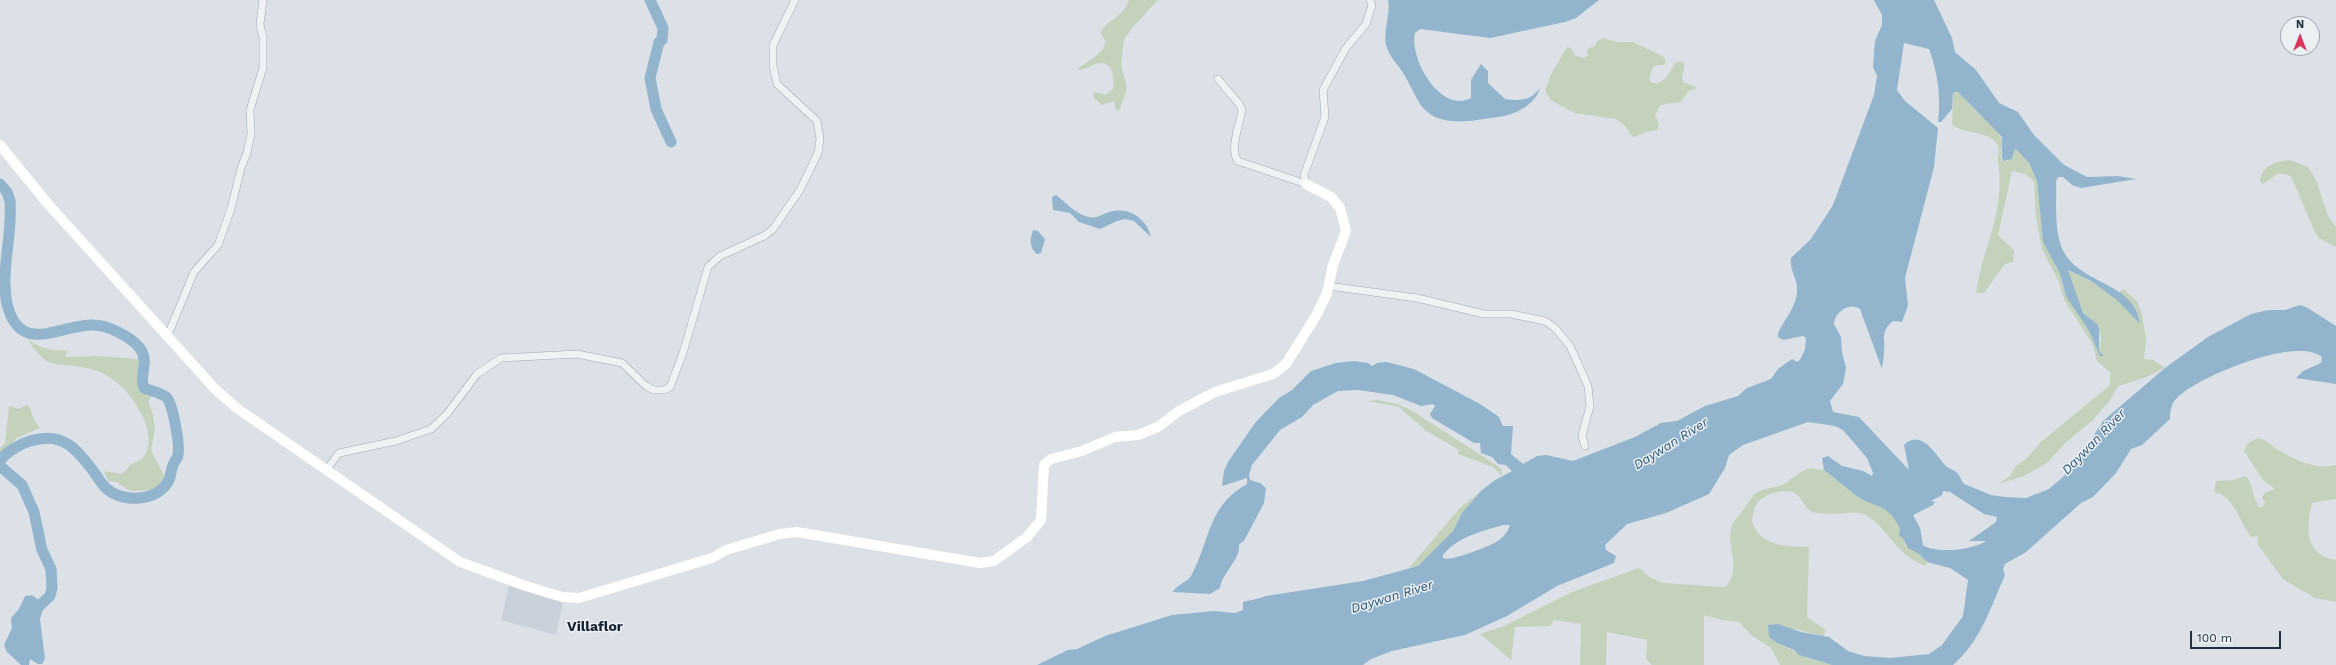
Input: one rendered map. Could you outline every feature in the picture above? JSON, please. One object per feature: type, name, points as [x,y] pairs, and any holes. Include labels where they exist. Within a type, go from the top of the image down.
[{"type":"street","points":[[168,335],[194,272],[218,245],[232,209],[241,168],[247,153],[251,134],[250,110],[262,68],[263,38],[260,24],[262,0]]},
{"type":"street","points":[[327,469],[339,453],[396,440],[431,429],[443,418],[477,374],[501,358],[577,354],[622,363],[646,386],[654,390],[664,390],[670,387],[683,353],[708,267],[720,256],[764,236],[773,229],[800,190],[818,153],[820,139],[817,120],[777,84],[773,66],[773,45],[795,0]]},
{"type":"street","points":[[1306,184],[1304,175],[1325,117],[1323,90],[1346,48],[1366,24],[1372,5],[1370,0]]},
{"type":"street","points":[[0,145],[48,204],[222,395],[238,408],[460,562],[496,577],[572,598],[590,596],[780,534],[797,532],[980,563],[994,562],[1027,537],[1041,520],[1044,465],[1046,462],[1115,437],[1138,435],[1158,427],[1179,411],[1215,392],[1273,374],[1286,364],[1317,314],[1346,231],[1340,208],[1331,197],[1306,184],[1238,161],[1235,157],[1234,150],[1242,110],[1240,105],[1218,79]]},
{"type":"street","points":[[1328,286],[1417,298],[1484,314],[1511,314],[1545,321],[1555,328],[1570,346],[1588,386],[1590,406],[1582,436],[1584,446]]},
{"type":"shaded area","points":[[510,581],[564,597],[556,635],[501,620]]},
{"type":"green space","points":[[1129,0],[1158,0],[1131,29],[1124,40],[1121,64],[1127,88],[1120,109],[1116,110],[1114,101],[1102,105],[1093,95],[1095,92],[1105,95],[1113,89],[1114,81],[1111,69],[1105,64],[1098,63],[1084,69],[1077,70],[1093,58],[1104,47],[1105,41],[1101,32],[1107,24],[1123,11]]},
{"type":"green space","points":[[1603,38],[1617,42],[1633,42],[1664,57],[1666,62],[1664,65],[1653,67],[1649,79],[1652,83],[1663,80],[1669,74],[1675,63],[1683,61],[1683,82],[1698,88],[1688,91],[1681,102],[1660,105],[1655,115],[1659,124],[1657,130],[1646,132],[1634,137],[1630,134],[1626,127],[1616,119],[1574,113],[1551,100],[1545,91],[1550,76],[1567,47],[1571,48],[1575,55],[1583,58],[1588,56],[1587,49],[1595,46],[1597,41]]},
{"type":"green space","points":[[1953,92],[1958,92],[1963,95],[1971,106],[1999,133],[2002,141],[2001,158],[2004,161],[2008,161],[2015,148],[2029,163],[2037,181],[2043,242],[2060,274],[2063,288],[2095,341],[2100,356],[2104,355],[2099,351],[2101,338],[2097,324],[2083,313],[2067,270],[2086,279],[2116,298],[2137,321],[2139,318],[2136,310],[2119,293],[2123,289],[2137,301],[2142,314],[2146,339],[2144,359],[2153,360],[2165,368],[2144,378],[2118,386],[2110,400],[2093,420],[2065,443],[2048,462],[2024,476],[1998,484],[2009,477],[2016,466],[2027,458],[2041,442],[2110,385],[2110,372],[2097,361],[2093,345],[2065,301],[2058,280],[2042,249],[2036,217],[2034,181],[2025,174],[2012,171],[1998,235],[2014,250],[2013,262],[2005,264],[1984,293],[1976,293],[1979,275],[1993,228],[1999,197],[1999,148],[1993,139],[1982,134],[1957,128],[1952,124]]},
{"type":"green space","points":[[2290,160],[2308,167],[2316,180],[2328,216],[2336,227],[2336,247],[2319,238],[2315,232],[2291,176],[2279,173],[2263,184],[2260,181],[2264,171],[2271,165],[2280,161]]},
{"type":"green space","points":[[28,339],[46,349],[67,350],[66,357],[97,356],[138,359],[142,362],[142,385],[152,395],[148,402],[152,411],[155,428],[151,450],[165,478],[160,486],[154,490],[130,491],[117,482],[108,481],[104,471],[122,474],[130,465],[143,458],[148,448],[148,431],[144,420],[126,391],[104,374],[86,368],[47,361],[41,356]]},
{"type":"green space","points":[[1377,400],[1397,404],[1411,410],[1502,469],[1502,476],[1493,467],[1458,454],[1459,450],[1425,430],[1399,407],[1368,401]]},
{"type":"green space","points":[[27,405],[40,428],[17,438],[0,455],[0,448],[5,443],[9,406],[18,409]]},
{"type":"green space","points":[[2257,438],[2265,440],[2275,448],[2304,463],[2320,466],[2336,465],[2336,499],[2312,503],[2309,531],[2313,546],[2318,552],[2326,557],[2336,560],[2336,602],[2315,598],[2283,579],[2258,545],[2258,536],[2251,537],[2236,510],[2226,498],[2221,494],[2214,492],[2216,481],[2234,480],[2246,476],[2259,507],[2262,507],[2265,502],[2262,498],[2264,493],[2275,489],[2263,480],[2244,451],[2247,444]]},
{"type":"green space","points":[[1810,468],[1824,470],[1855,494],[1888,510],[1894,515],[1901,528],[1905,545],[1919,554],[1927,562],[1926,566],[1907,555],[1874,521],[1862,513],[1824,514],[1810,511],[1796,494],[1788,491],[1777,492],[1762,498],[1757,503],[1752,521],[1756,530],[1761,536],[1767,540],[1783,545],[1809,547],[1807,617],[1826,630],[1823,636],[1795,629],[1777,643],[1810,659],[1832,665],[1780,665],[1771,648],[1751,635],[1739,622],[1722,620],[1704,615],[1704,665],[1652,665],[1646,659],[1647,640],[1607,632],[1606,665],[1580,665],[1581,624],[1554,620],[1550,626],[1515,627],[1511,660],[1480,634],[1504,626],[1572,592],[1639,568],[1651,578],[1663,583],[1725,587],[1733,574],[1730,536],[1731,528],[1744,508],[1756,493],[1782,485],[1802,471]]},
{"type":"green space","points":[[1482,490],[1462,513],[1453,531],[1418,566],[1409,568],[1459,509]]},
{"type":"water","points":[[1388,0],[1599,0],[1576,18],[1565,22],[1490,38],[1420,29],[1415,33],[1414,44],[1422,69],[1429,81],[1438,91],[1448,98],[1459,101],[1471,98],[1471,80],[1481,64],[1488,71],[1488,83],[1505,99],[1515,100],[1528,98],[1540,88],[1534,99],[1529,104],[1511,114],[1469,121],[1450,121],[1433,116],[1422,107],[1403,72],[1389,53],[1385,39],[1389,11]]},
{"type":"water","name":"Daywan River","points":[[1874,0],[1934,0],[1952,38],[1955,52],[1976,70],[1999,103],[2018,112],[2034,135],[2064,165],[2087,177],[2117,176],[2136,179],[2081,188],[2072,185],[2063,177],[2058,177],[2056,181],[2056,218],[2061,246],[2065,254],[2073,264],[2084,272],[2108,285],[2129,300],[2136,311],[2140,324],[2117,300],[2091,281],[2068,270],[2083,313],[2097,324],[2099,328],[2099,351],[2104,356],[2100,356],[2089,331],[2066,296],[2060,274],[2043,242],[2037,181],[2029,163],[2015,148],[2012,159],[2004,161],[2002,158],[2002,137],[1958,92],[1953,92],[1952,109],[1941,122],[1938,122],[1938,85],[1935,67],[1929,49],[1904,43],[1897,90],[1905,101],[1938,128],[1934,167],[1905,278],[1908,305],[1902,322],[1893,321],[1886,329],[1884,336],[1882,369],[1860,309],[1852,306],[1847,307],[1837,316],[1834,324],[1841,337],[1842,352],[1846,368],[1843,384],[1830,401],[1833,412],[1859,417],[1909,470],[1904,445],[1910,441],[1922,441],[1933,450],[1948,468],[1959,475],[1964,484],[1991,495],[2026,498],[2049,489],[2064,476],[2078,460],[2103,421],[2165,368],[2208,337],[2251,314],[2268,310],[2285,310],[2300,305],[2306,307],[2336,326],[2336,384],[2296,378],[2303,371],[2321,363],[2322,357],[2309,352],[2292,351],[2248,361],[2189,388],[2172,404],[2170,419],[2142,445],[2131,449],[2116,473],[2093,497],[2081,503],[2026,552],[2005,564],[2003,569],[2005,575],[1978,635],[1971,646],[1953,665],[1832,665],[1799,655],[1794,650],[1777,643],[1769,637],[1768,625],[1778,624],[1801,632],[1829,637],[1848,651],[1864,656],[1890,658],[1929,654],[1942,645],[1963,616],[1968,580],[1950,568],[1927,562],[1919,554],[1908,548],[1902,537],[1899,536],[1900,528],[1890,513],[1879,506],[1861,499],[1824,470],[1822,458],[1828,456],[1842,466],[1863,471],[1872,476],[1873,473],[1867,458],[1843,430],[1835,426],[1808,422],[1743,445],[1729,455],[1725,468],[1709,494],[1666,513],[1627,524],[1605,545],[1606,550],[1616,556],[1614,563],[1557,586],[1507,616],[1465,635],[1392,651],[1371,659],[1363,665],[1037,665],[1068,650],[1077,649],[1105,636],[1172,615],[1214,611],[1235,613],[1243,610],[1243,602],[1266,596],[1363,581],[1418,566],[1453,531],[1462,513],[1482,490],[1495,480],[1512,471],[1506,465],[1498,464],[1492,457],[1481,453],[1480,443],[1474,443],[1432,418],[1430,414],[1435,406],[1433,404],[1421,406],[1393,395],[1358,390],[1338,391],[1313,405],[1302,417],[1280,430],[1252,465],[1249,475],[1250,480],[1260,483],[1266,488],[1264,503],[1244,541],[1239,544],[1237,555],[1221,582],[1220,588],[1210,594],[1173,592],[1191,576],[1211,526],[1224,503],[1234,493],[1247,484],[1247,478],[1222,486],[1224,471],[1228,462],[1255,423],[1279,398],[1292,390],[1311,371],[1336,363],[1354,361],[1368,363],[1372,366],[1377,363],[1386,362],[1414,369],[1480,404],[1499,417],[1503,426],[1513,426],[1511,454],[1523,464],[1537,456],[1546,455],[1573,461],[1635,437],[1661,423],[1677,421],[1705,406],[1738,396],[1747,388],[1771,379],[1778,369],[1792,359],[1797,362],[1800,360],[1805,349],[1806,338],[1803,336],[1783,340],[1778,337],[1778,333],[1793,307],[1796,297],[1797,287],[1791,267],[1791,258],[1811,239],[1833,205],[1874,95],[1877,76],[1873,67],[1875,41],[1882,25],[1882,15]],"holes":[[[1943,491],[1950,492],[1984,514],[1997,517],[1996,522],[1969,541],[1986,541],[1972,547],[1954,550],[1929,548],[1923,545],[1920,528],[1913,515],[1933,505],[1935,502],[1931,501],[1942,495]],[[1503,525],[1510,525],[1504,535],[1496,542],[1460,556],[1447,559],[1443,558],[1443,555],[1449,549],[1463,539]]]},
{"type":"water","points":[[1056,195],[1076,211],[1089,217],[1097,217],[1116,211],[1130,212],[1141,219],[1149,230],[1151,237],[1134,221],[1125,219],[1100,229],[1079,222],[1070,213],[1053,210],[1052,197]]},
{"type":"water","points":[[1033,230],[1038,231],[1045,239],[1041,253],[1037,254],[1034,252],[1031,246]]},
{"type":"water","points":[[32,595],[40,601],[46,599],[40,619],[45,659],[42,664],[38,664],[30,659],[29,665],[21,665],[7,652],[4,645],[12,628],[11,618],[19,609],[25,596]]},
{"type":"waterway","points":[[650,0],[663,28],[662,40],[659,42],[650,78],[656,109],[671,142]]},
{"type":"waterway","points":[[0,184],[7,192],[10,201],[10,226],[5,291],[7,304],[13,320],[21,330],[31,334],[43,334],[81,326],[99,325],[112,329],[130,339],[139,347],[144,358],[142,378],[144,388],[161,394],[169,401],[178,443],[178,456],[173,465],[169,480],[157,493],[140,498],[122,497],[107,489],[81,456],[74,449],[60,440],[41,438],[26,442],[9,452],[0,461]]},
{"type":"waterway","points":[[0,466],[22,485],[34,512],[42,550],[51,569],[52,588],[50,596],[36,609]]},
{"type":"district","name":"Villaflor","points":[[595,627]]}]
